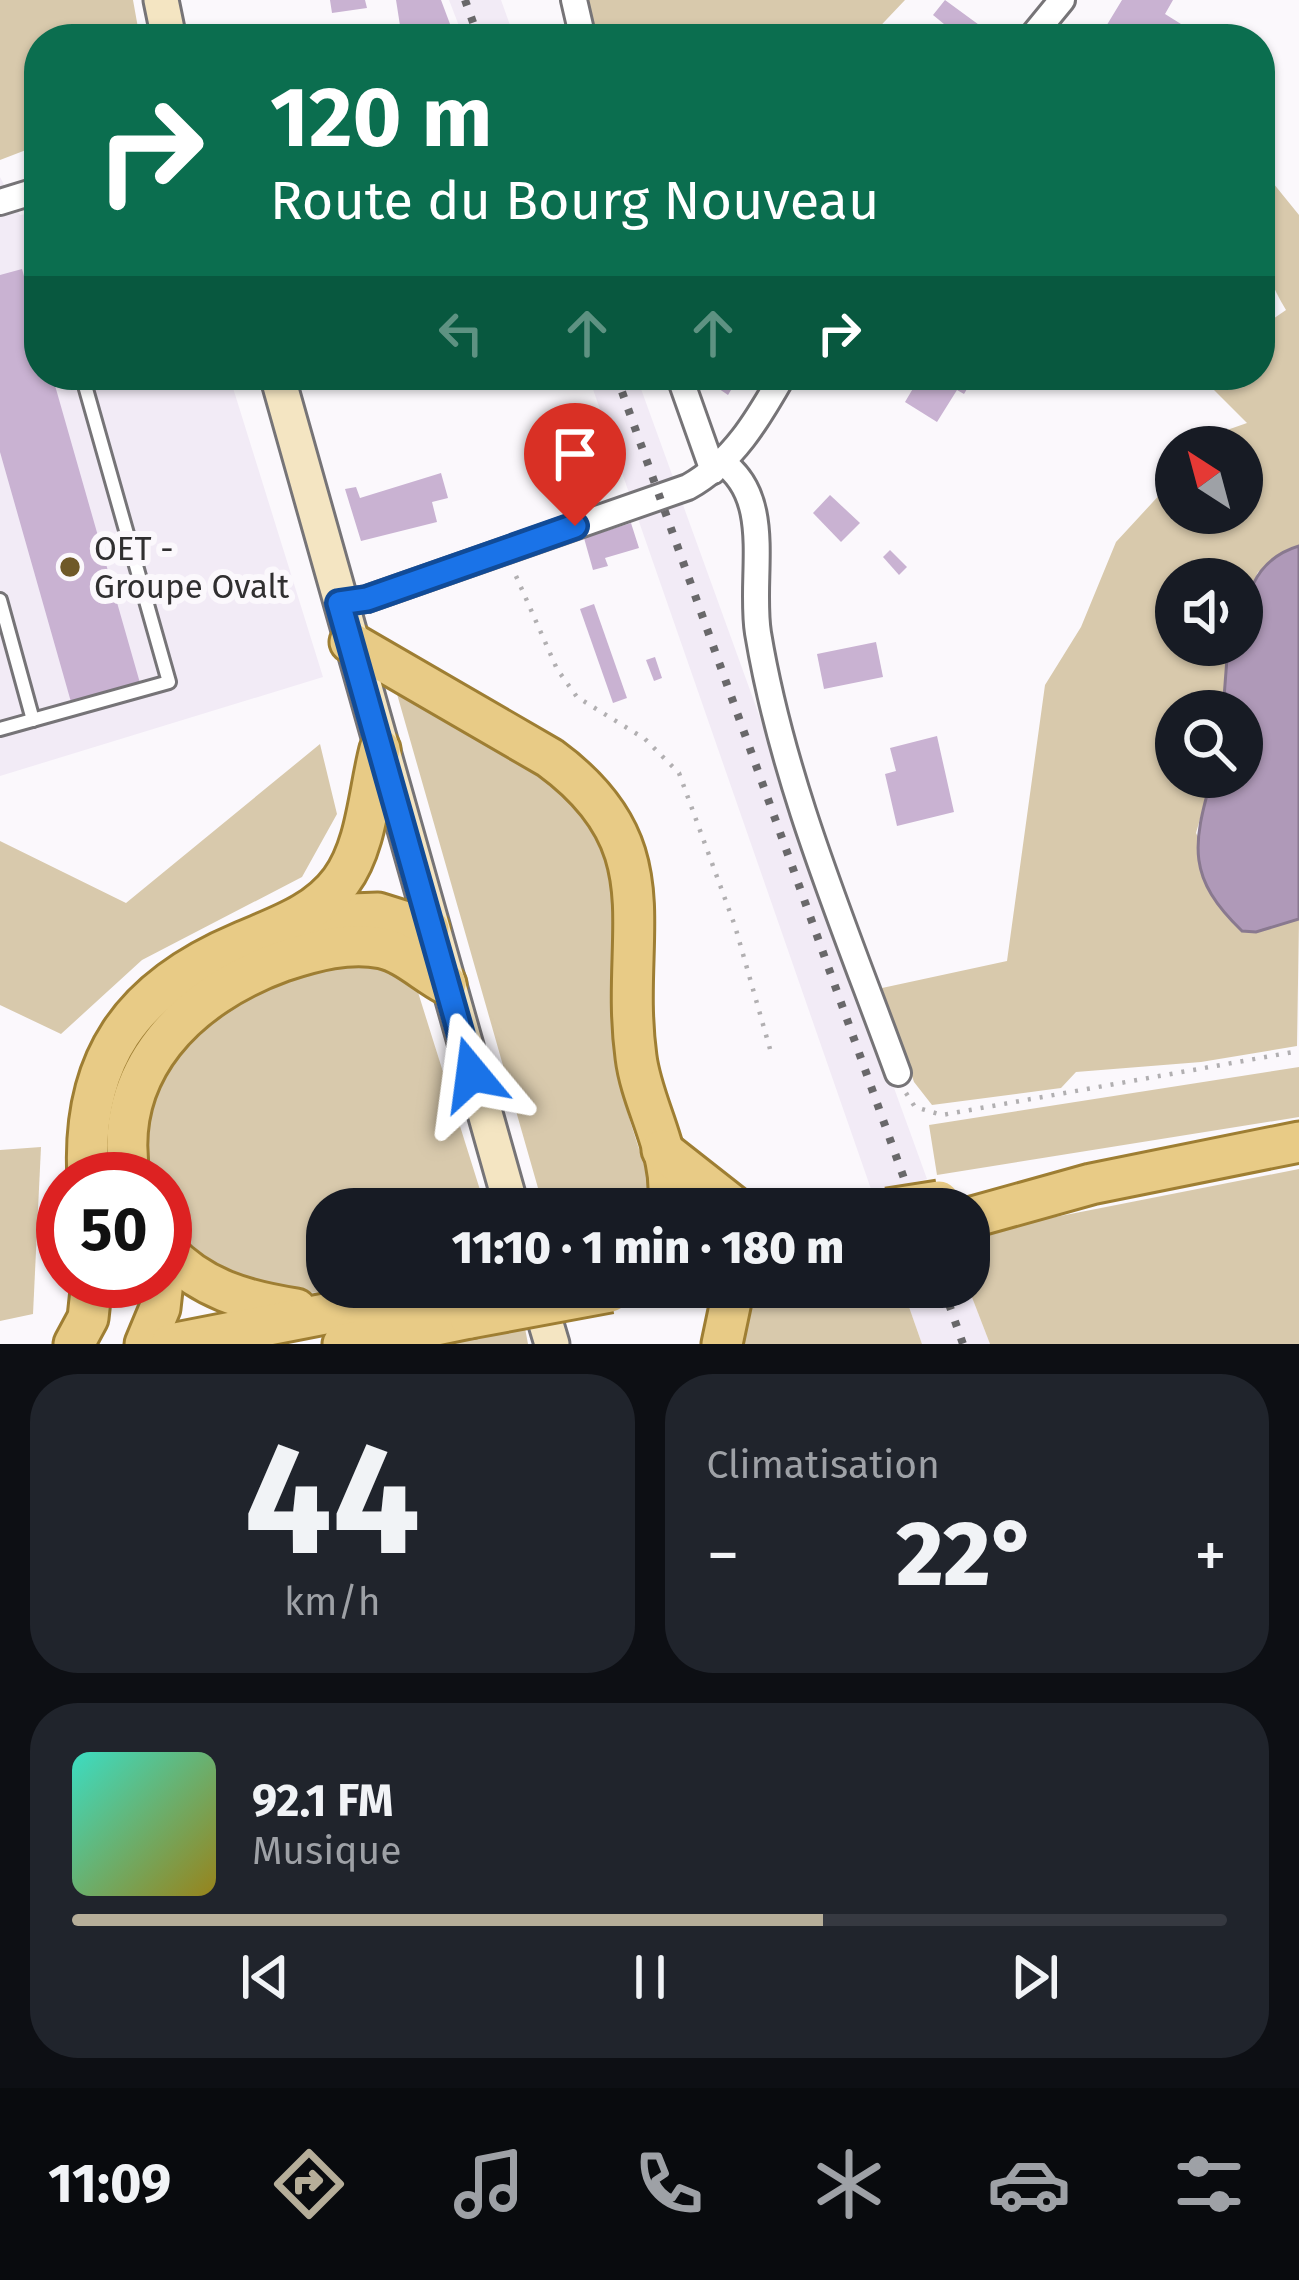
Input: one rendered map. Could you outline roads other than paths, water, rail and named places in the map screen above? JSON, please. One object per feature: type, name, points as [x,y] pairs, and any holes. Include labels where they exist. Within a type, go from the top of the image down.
[{"type":"main road","points":[[281,390],[429,929],[506,1188]]},
{"type":"main road","points":[[350,642],[550,758],[578,778],[614,822],[637,898],[636,1059],[670,1188]]},
{"type":"main road","points":[[89,1152],[91,1099],[127,1022],[148,998],[202,959],[301,916],[328,896],[353,859],[380,749]]},
{"type":"main road","points":[[301,916],[378,913],[429,929]]},
{"type":"main road","points":[[128,1152],[127,1133],[140,1075],[171,1028],[227,987],[304,954],[364,946],[388,949],[446,984]]},
{"type":"main road","points":[[990,1202],[1299,1142]]},
{"type":"main road","points":[[662,1150],[710,1188]]},
{"type":"main road","points":[[192,1274],[232,1296],[331,1329]]},
{"type":"main road","points":[[74,1344],[89,1308]]},
{"type":"main road","points":[[145,1344],[160,1308]]},
{"type":"main road","points":[[170,1344],[331,1329],[419,1308]]},
{"type":"main road","points":[[541,1308],[552,1344]]},
{"type":"main road","points":[[722,1344],[730,1308]]},
{"type":"street","points":[[1042,24],[1062,0]]},
{"type":"street","points":[[685,390],[718,466],[743,479],[754,500],[756,621],[770,705],[898,1072]]},
{"type":"street","points":[[339,603],[367,599],[688,488],[718,466],[750,430],[774,390]]},
{"type":"lane","points":[[0,729],[170,682],[86,390]]},
{"type":"lane","points":[[0,600],[33,720]]},
{"type":"lane","points":[[0,659],[15,655]]},
{"type":"railway","points":[[465,0],[474,24]]},
{"type":"railway","points":[[621,390],[907,1188]]},
{"type":"railway","points":[[950,1308],[963,1344]]},
{"type":"place","name":"OET - Groupe Ovalt","points":[[70,567]]}]
